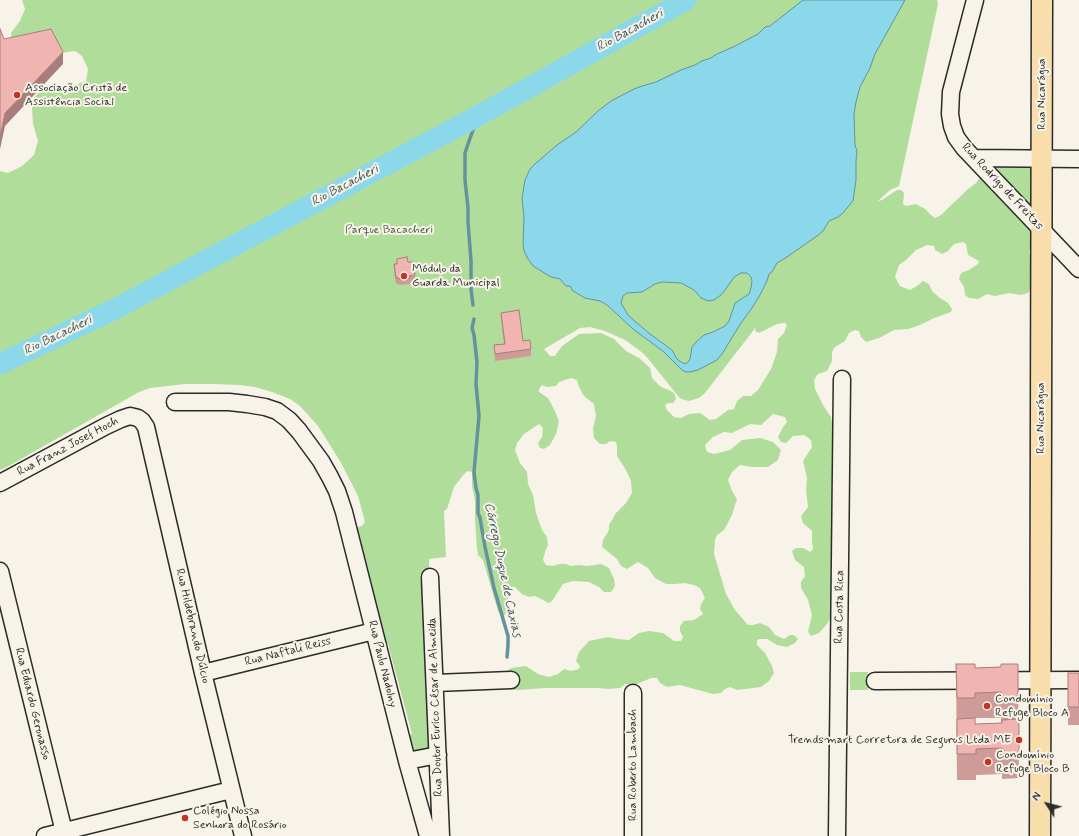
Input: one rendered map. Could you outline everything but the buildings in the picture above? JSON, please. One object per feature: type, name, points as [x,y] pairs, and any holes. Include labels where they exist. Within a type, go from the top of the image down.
[{"type":"main road","name":"Rua Nicarágua","points":[[1040,836],[1042,0]]},
{"type":"street","name":"Rua Rodrigo de Freitas","points":[[975,0],[951,92],[950,114],[956,137],[964,148],[1079,270]]},
{"type":"street","points":[[974,158],[1079,159]]},
{"type":"street","name":"Rua Costa Rica","points":[[837,836],[842,379]]},
{"type":"street","name":"Rua Paulo Nadolny","points":[[175,402],[235,402],[265,407],[277,411],[289,420],[299,431],[321,461],[337,491],[344,512],[407,761],[428,836]]},
{"type":"street","name":"Rua Franz Josef Hoch","points":[[0,484],[106,426],[130,416],[138,418]]},
{"type":"street","name":"Rua Hildebrando Dúlcio","points":[[138,418],[146,427],[203,674],[243,836]]},
{"type":"street","name":"Rua Eduardo Geronasso","points":[[0,571],[3,600],[64,834]]},
{"type":"street","name":"Rua Doutor Eurico César de Almeida","points":[[430,577],[441,836]]},
{"type":"street","name":"Rua Naftali Reiss","points":[[203,674],[374,631]]},
{"type":"street","points":[[435,682],[511,680]]},
{"type":"street","points":[[875,681],[1079,680]]},
{"type":"street","name":"Rua Roberto Lambach","points":[[633,693],[633,836]]},
{"type":"street","points":[[407,761],[438,755]]},
{"type":"street","points":[[45,836],[64,834],[231,790]]},
{"type":"green space","name":"Parque Bacacheri","points":[[22,0],[937,0],[938,4],[899,186],[890,190],[878,201],[897,190],[901,190],[904,193],[903,204],[906,206],[916,204],[925,209],[935,218],[941,215],[980,178],[985,178],[1034,225],[1033,242],[1029,252],[1033,275],[1032,287],[1028,293],[1021,295],[1009,293],[995,296],[987,294],[978,299],[969,298],[965,295],[964,287],[959,279],[961,273],[978,264],[979,261],[968,255],[966,244],[963,242],[954,244],[948,251],[942,254],[935,250],[934,246],[927,245],[916,250],[899,265],[895,277],[900,286],[910,290],[923,281],[929,284],[932,291],[948,303],[952,309],[951,312],[908,329],[894,330],[879,338],[866,342],[861,337],[859,331],[855,330],[849,333],[845,341],[835,347],[832,352],[832,361],[827,371],[818,374],[814,380],[815,389],[831,417],[834,434],[833,446],[836,455],[832,615],[827,624],[819,633],[811,636],[808,632],[812,615],[808,600],[801,588],[801,582],[805,576],[804,567],[795,560],[792,551],[796,548],[803,548],[810,552],[813,549],[812,531],[803,523],[801,516],[808,507],[806,490],[807,478],[803,461],[812,447],[811,440],[804,435],[793,436],[786,443],[781,442],[778,437],[787,422],[785,417],[773,414],[761,425],[750,424],[732,433],[724,432],[713,437],[705,445],[707,452],[714,454],[730,450],[742,440],[760,438],[773,442],[781,450],[778,460],[768,467],[740,465],[732,472],[728,480],[737,499],[732,515],[724,530],[717,535],[715,540],[714,554],[726,594],[735,610],[748,625],[760,623],[769,627],[775,635],[784,639],[790,635],[794,635],[798,639],[795,643],[787,647],[777,645],[767,639],[759,639],[757,641],[757,645],[765,653],[774,673],[769,681],[761,687],[737,690],[730,687],[721,693],[713,694],[680,685],[667,687],[660,683],[657,678],[651,678],[637,684],[625,684],[620,688],[609,689],[545,688],[518,690],[507,689],[501,684],[501,677],[511,668],[526,666],[538,674],[549,677],[558,674],[564,669],[571,671],[579,669],[580,666],[576,661],[579,652],[589,641],[608,637],[629,640],[639,633],[649,631],[663,633],[674,641],[681,641],[683,637],[680,631],[680,626],[684,621],[694,620],[703,614],[700,609],[705,598],[700,588],[685,583],[666,584],[655,578],[648,568],[638,562],[627,569],[621,566],[617,559],[602,547],[603,540],[609,530],[609,525],[616,513],[626,503],[632,493],[631,481],[617,456],[616,442],[610,441],[606,444],[600,444],[594,438],[593,428],[596,416],[594,404],[584,396],[577,380],[571,378],[559,382],[556,386],[547,387],[542,385],[539,392],[548,398],[559,421],[556,434],[550,445],[544,449],[540,448],[538,443],[542,437],[543,428],[539,424],[524,434],[517,443],[515,450],[520,463],[527,472],[528,484],[533,495],[536,513],[542,530],[547,537],[548,545],[543,560],[546,565],[552,566],[560,564],[587,566],[601,564],[609,568],[614,579],[615,586],[611,592],[604,592],[599,587],[589,582],[573,581],[563,584],[552,601],[549,603],[535,596],[529,597],[522,594],[515,587],[511,587],[507,601],[509,608],[504,616],[501,616],[498,611],[483,560],[478,555],[472,472],[468,471],[464,474],[454,487],[447,509],[444,511],[446,557],[429,559],[429,568],[423,570],[420,576],[423,587],[430,740],[426,751],[412,752],[404,737],[412,734],[388,644],[380,646],[352,529],[362,526],[365,522],[358,496],[340,461],[318,426],[300,406],[290,399],[255,387],[240,385],[185,384],[150,388],[139,392],[0,470],[0,171],[8,173],[22,166],[34,155],[38,141],[33,124],[32,108],[36,95],[44,89],[70,87],[86,81],[88,69],[82,56],[75,51],[61,53],[11,42],[11,33],[20,21],[25,9]],"holes":[[[785,323],[787,325],[784,333],[778,339],[777,352],[771,369],[758,390],[751,396],[743,396],[737,401],[734,409],[728,410],[716,419],[710,420],[700,413],[689,414],[681,418],[674,417],[667,410],[665,405],[668,403],[673,403],[676,399],[674,393],[661,387],[652,378],[650,368],[639,358],[626,351],[614,339],[601,333],[579,334],[562,346],[555,356],[550,356],[544,349],[580,328],[590,327],[605,331],[625,340],[639,350],[645,355],[678,396],[681,399],[689,401],[699,398],[705,393],[756,327],[755,331],[759,333],[777,324]]]},
{"type":"green space","points":[[995,165],[1029,165],[1033,167],[1033,206],[1031,208],[993,168]]},
{"type":"green space","points":[[850,672],[868,672],[868,690],[850,690]]},
{"type":"water","points":[[803,0],[905,0],[875,54],[870,68],[860,87],[856,102],[854,114],[855,145],[857,151],[856,180],[853,201],[842,214],[829,221],[823,231],[817,236],[777,263],[772,272],[769,274],[760,295],[752,308],[717,360],[698,370],[686,372],[682,370],[664,352],[633,329],[607,305],[600,301],[585,298],[573,291],[570,286],[566,286],[560,279],[551,277],[533,266],[524,251],[523,244],[524,217],[522,198],[525,180],[530,169],[535,164],[557,145],[576,132],[611,101],[634,89],[656,82],[711,58],[758,34],[765,27],[770,26]],"holes":[[[741,273],[747,273],[751,277],[752,281],[749,294],[735,303],[729,321],[725,326],[704,335],[696,342],[692,347],[690,359],[685,364],[677,359],[672,350],[628,315],[621,303],[623,296],[627,293],[642,292],[655,284],[662,282],[681,283],[694,290],[701,298],[708,301],[714,300],[721,295],[734,277]]]},
{"type":"waterway","name":"Rio Bacacheri","points":[[0,364],[115,309],[478,116],[686,0]]},
{"type":"waterway","name":"Córrego Duque de Caxias","points":[[473,305],[468,208],[465,180],[465,153],[478,116]]},
{"type":"waterway","name":"Córrego Duque de Caxias","points":[[474,319],[472,328],[477,362],[476,384],[479,416],[474,472],[478,495],[478,513],[494,588],[508,636],[507,657]]},
{"type":"place","name":"Associação Cristã de Assistência Social","points":[[17,95]]},
{"type":"place","name":"Módulo da Guarda Municipal","points":[[404,276]]},
{"type":"place","name":"Condomínio Refuge Bloco A","points":[[987,706]]},
{"type":"place","name":"Trendsmart Corretora de Seguros Ltda ME","points":[[1019,740]]},
{"type":"place","name":"Condomínio Refuge Bloco B","points":[[988,762]]},
{"type":"place","name":"Colégio Nossa Senhora do Rosário","points":[[185,818]]}]
